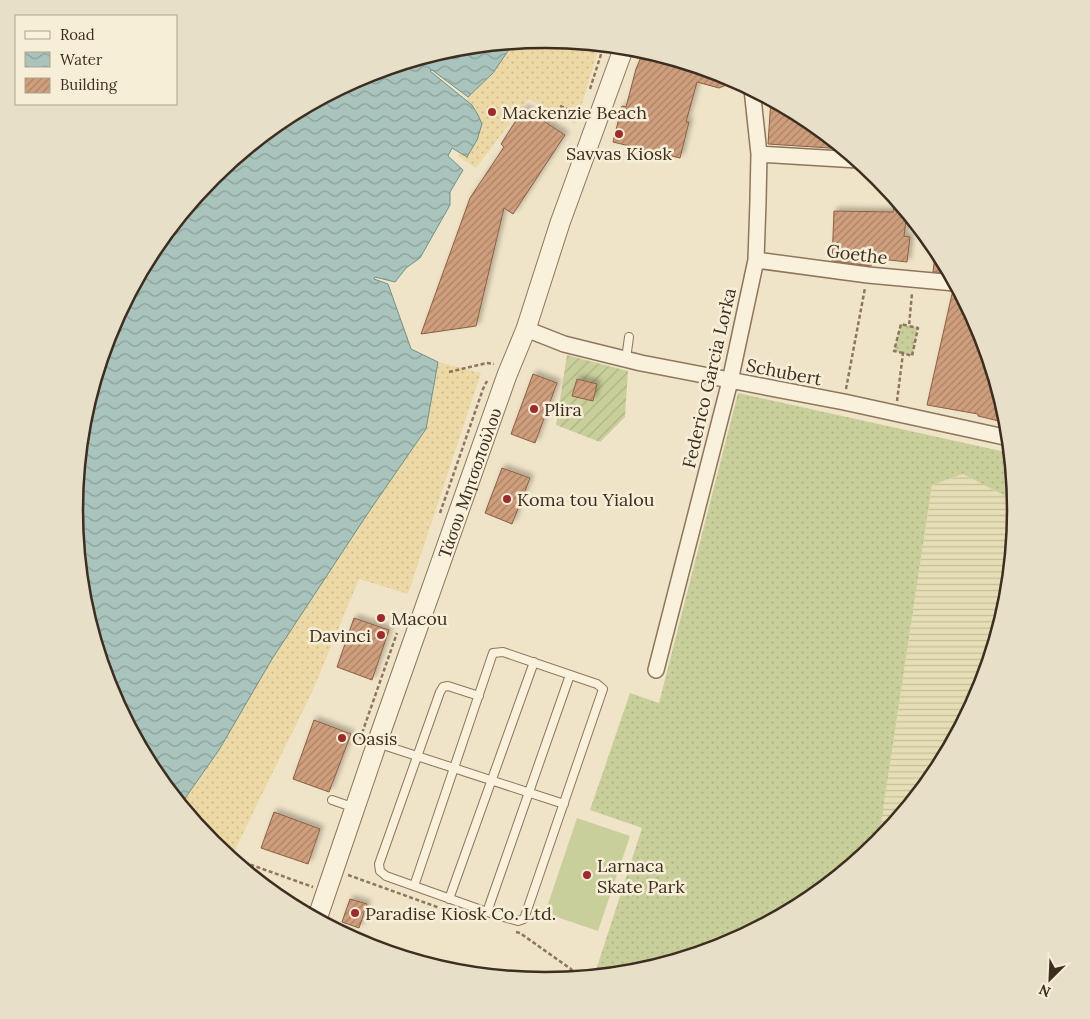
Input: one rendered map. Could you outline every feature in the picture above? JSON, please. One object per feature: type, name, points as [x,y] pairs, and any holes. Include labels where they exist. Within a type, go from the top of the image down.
[{"type":"street","name":"Τάσου Μητσοπούλου","points":[[319,913],[377,743],[501,394],[526,329],[560,223],[621,54]]},
{"type":"street","name":"Federico Garcia Lorka","points":[[656,670],[730,380],[756,260],[762,223],[759,154],[753,97]]},
{"type":"street","points":[[759,154],[847,159]]},
{"type":"street","name":"Goethe","points":[[756,260],[868,275],[947,282]]},
{"type":"street","name":"Schubert","points":[[526,329],[564,344],[626,360],[844,402],[1001,436]]},
{"type":"lane","points":[[626,360],[629,337]]},
{"type":"lane","points":[[414,886],[479,696],[492,653],[503,652],[534,662],[598,684],[603,689],[524,919],[518,921],[449,899],[386,876],[380,871],[379,864],[440,692],[443,687],[448,686],[479,696]]},
{"type":"lane","points":[[449,899],[534,662]]},
{"type":"lane","points":[[487,912],[570,675]]},
{"type":"lane","points":[[377,743],[564,804]]},
{"type":"lane","points":[[332,800],[355,808]]},
{"type":"path","points":[[560,106],[582,115]]},
{"type":"path","points":[[844,402],[868,275]]},
{"type":"path","points":[[910,326],[914,279]]},
{"type":"path","points":[[901,324],[910,326],[918,328],[912,356],[894,351],[901,324]]},
{"type":"path","points":[[896,414],[903,353]]},
{"type":"path","points":[[449,372],[487,363]]},
{"type":"path","points":[[248,864],[326,892]]},
{"type":"path","points":[[520,933],[572,971]]},
{"type":"shaded area","points":[[963,474],[1007,497],[1006,540],[1003,570],[991,629],[972,686],[959,714],[945,741],[912,791],[880,827],[932,485]]},
{"type":"green space","points":[[901,324],[918,328],[912,356],[894,351]]},
{"type":"green space","points":[[567,355],[628,371],[625,417],[600,442],[556,425]],"holes":[[[577,379],[597,384],[593,401],[573,396]]]},
{"type":"green space","points":[[738,393],[1003,452],[1007,497],[963,474],[932,485],[880,827],[850,857],[802,894],[749,924],[694,947],[665,956],[597,969],[642,828],[590,810],[630,693],[659,703]]},
{"type":"green space","name":"Larnaca Skate Park","points":[[577,818],[630,836],[598,931],[545,913]]},
{"type":"sand","name":"Mackenzie Beach","points":[[575,48],[598,50],[576,124],[528,99],[476,168],[458,156],[468,97],[493,73],[510,49]]},
{"type":"sand","points":[[388,284],[412,349],[438,362],[481,373],[408,594],[359,579],[312,692],[234,851],[178,791],[159,764]]},
{"type":"water","points":[[510,49],[493,73],[468,97],[432,70],[430,71],[472,105],[482,124],[477,140],[467,157],[452,148],[448,156],[463,170],[450,192],[450,205],[420,258],[406,268],[395,282],[375,277],[374,279],[388,284],[411,349],[438,362],[426,429],[272,659],[219,750],[185,799],[161,766],[131,714],[118,686],[99,629],[92,600],[84,540],[84,479],[92,419],[99,390],[118,333],[145,278],[178,228],[218,183],[240,162],[288,125],[341,95],[396,72],[455,56]]},
{"type":"building","points":[[641,57],[694,72],[726,85],[719,88],[697,82],[686,122],[689,122],[680,158],[613,142],[622,106],[626,107]]},
{"type":"building","points":[[771,106],[802,125],[833,148],[768,144]]},
{"type":"building","points":[[524,108],[565,135],[513,214],[504,208],[476,326],[421,334],[470,198],[504,147],[501,144]]},
{"type":"building","points":[[894,207],[906,221],[904,236],[910,237],[907,262],[872,258],[871,266],[832,261],[834,211],[893,212]]},
{"type":"building","points":[[934,262],[941,272],[933,272]]},
{"type":"building","points":[[953,294],[972,333],[982,361],[998,421],[978,416],[978,414],[927,405]]},
{"type":"building","name":"Plira","points":[[533,374],[557,383],[535,443],[511,434]]},
{"type":"building","points":[[577,379],[597,384],[593,401],[572,396]]},
{"type":"building","points":[[502,468],[530,478],[512,524],[485,513]]},
{"type":"building","points":[[354,618],[389,630],[372,680],[337,667]]},
{"type":"building","points":[[314,720],[351,734],[329,792],[293,779]]},
{"type":"building","points":[[274,812],[320,829],[308,864],[261,848]]},
{"type":"building","name":"Paradise Kiosk Co. Ltd.","points":[[350,899],[367,904],[359,928],[342,922]]},
{"type":"place","name":"Mackenzie Beach","points":[[492,112]]},
{"type":"place","name":"Savvas Kiosk","points":[[619,134]]},
{"type":"place","name":"Plira","points":[[534,409]]},
{"type":"place","name":"Koma tou Yialou","points":[[507,499]]},
{"type":"place","name":"Macou","points":[[381,618]]},
{"type":"place","name":"Davinci","points":[[381,635]]},
{"type":"place","name":"Oasis","points":[[342,738]]},
{"type":"place","name":"Larnaca Skate Park","points":[[587,875]]},
{"type":"place","name":"Paradise Kiosk Co. Ltd.","points":[[355,913]]}]
